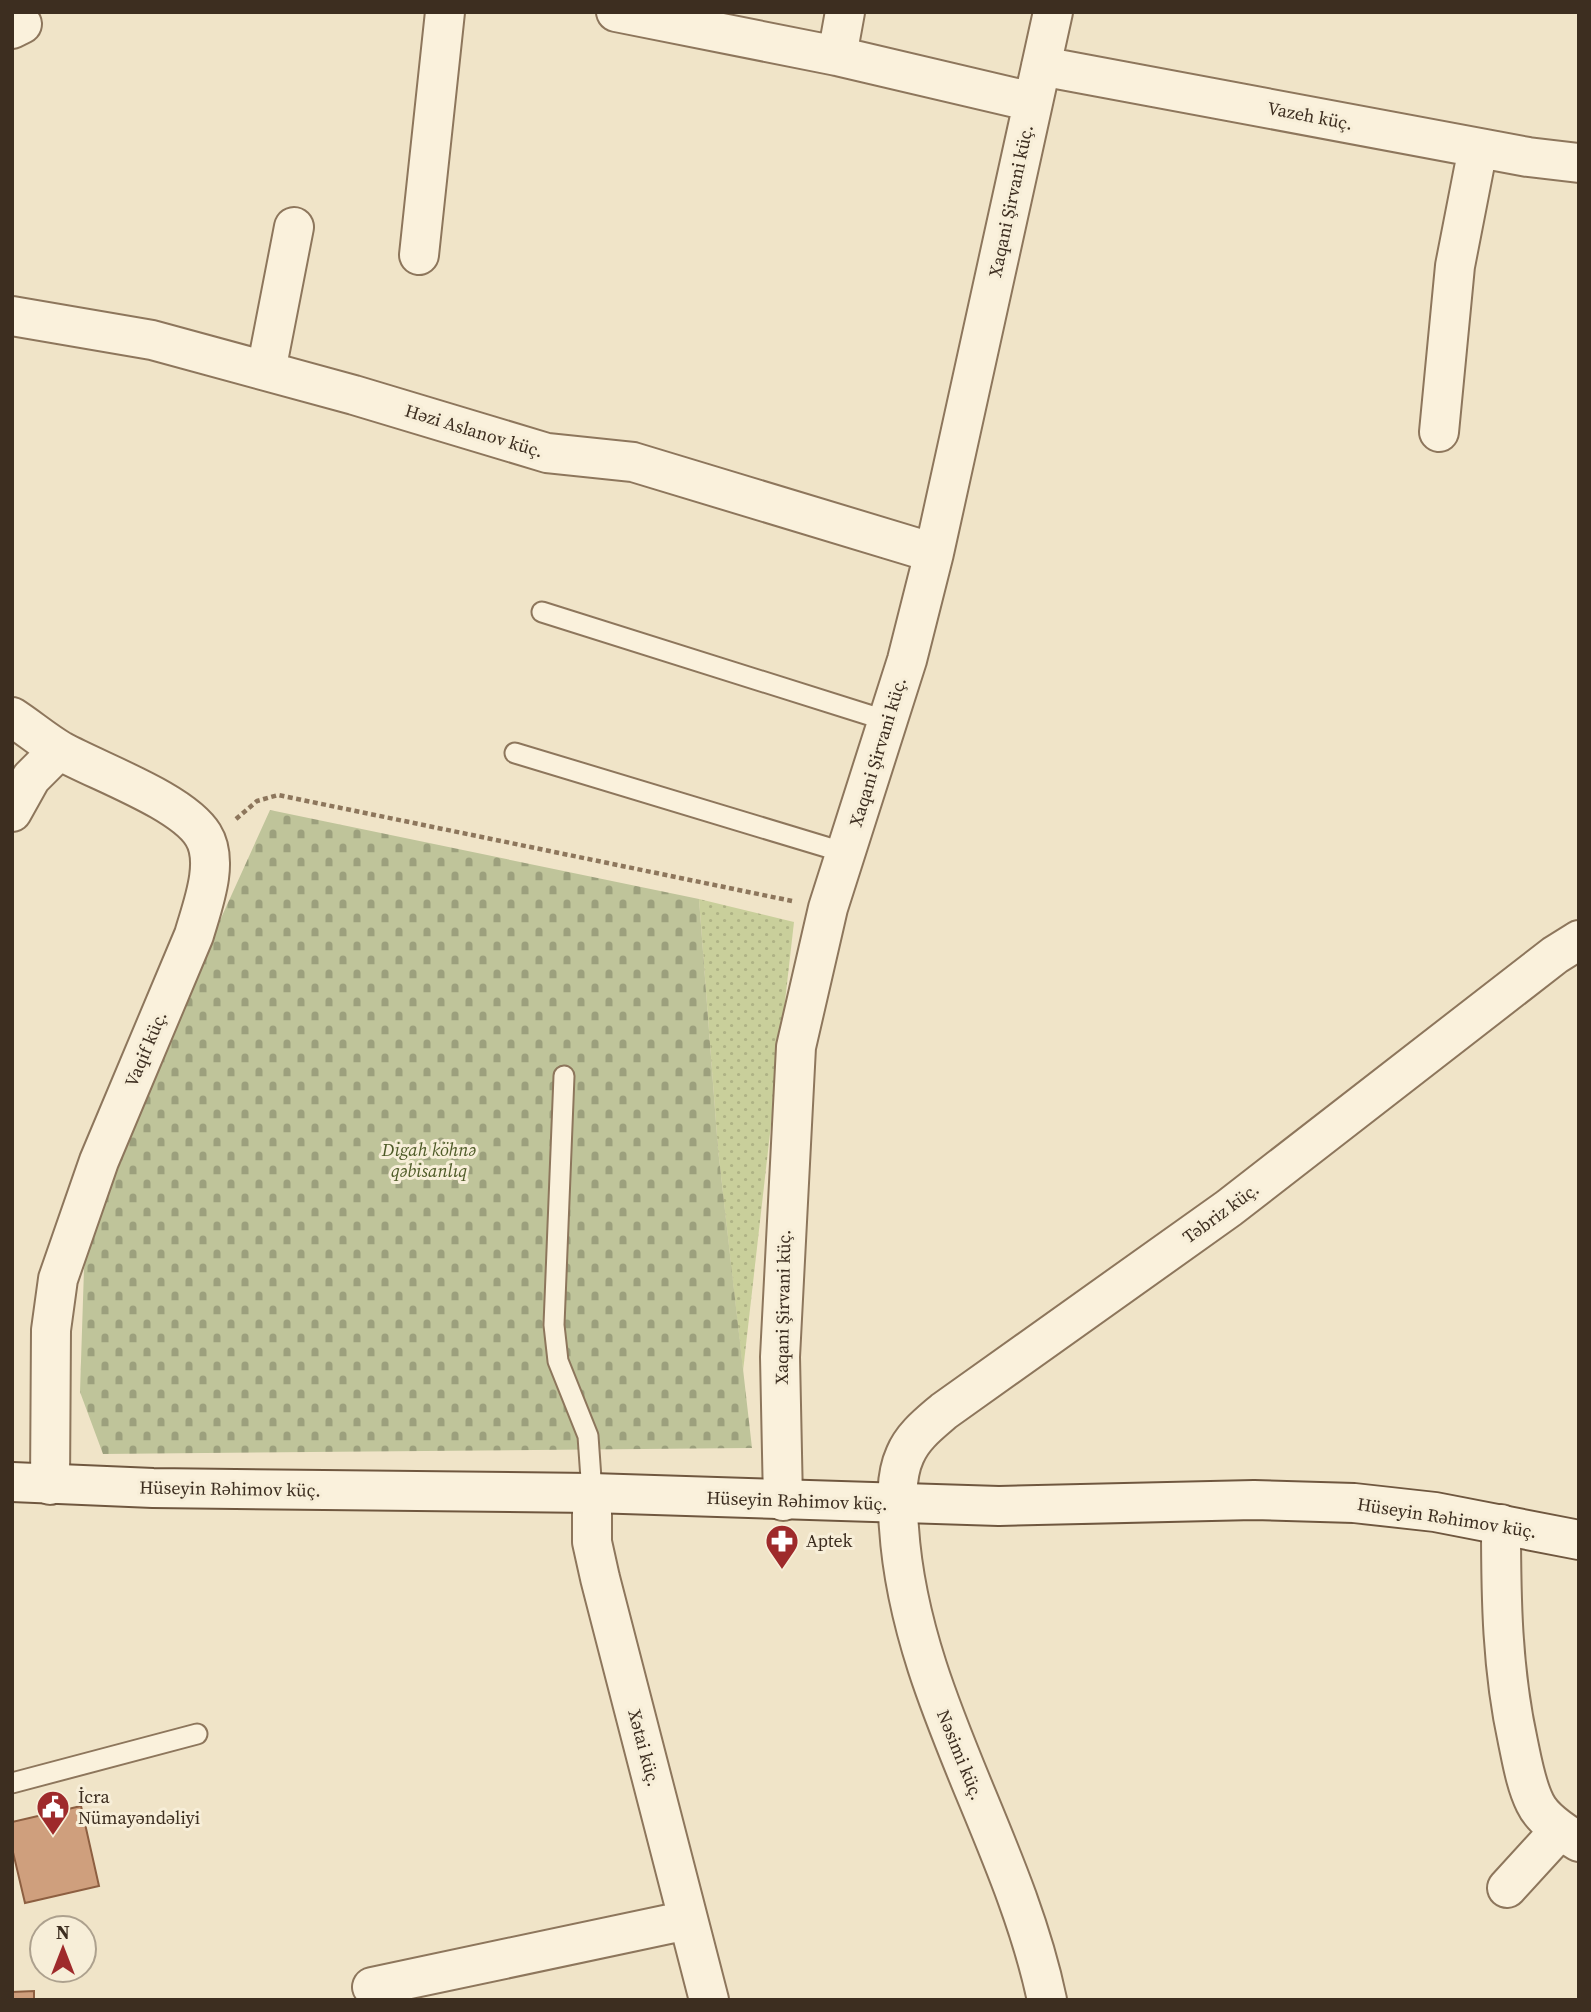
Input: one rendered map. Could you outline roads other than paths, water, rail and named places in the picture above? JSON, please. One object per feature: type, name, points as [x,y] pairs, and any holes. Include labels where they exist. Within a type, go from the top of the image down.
[{"type":"street","points":[[419,255],[445,12]]},
{"type":"street","points":[[837,56],[845,12]]},
{"type":"street","name":"Xaqani Şirvani küç.","points":[[783,1501],[780,1357],[791,1100],[796,1046],[828,908],[888,721],[934,553],[1053,12]]},
{"type":"street","points":[[635,14],[837,56],[1033,102]]},
{"type":"street","name":"Vazeh küç.","points":[[1041,65],[1478,148],[1579,163]]},
{"type":"street","points":[[1439,432],[1454,266],[1478,148]]},
{"type":"street","points":[[266,371],[294,228]]},
{"type":"street","name":"Həzi Aslanov küç.","points":[[12,316],[152,340],[547,453],[633,462],[934,553]]},
{"type":"street","points":[[12,717],[59,750],[31,778],[12,812]]},
{"type":"street","name":"Vaqif küç.","points":[[50,1485],[51,1330],[58,1279],[99,1161],[194,935],[205,897],[209,864],[204,837],[184,814],[59,750]]},
{"type":"street","name":"Təbriz küç.","points":[[897,1504],[904,1456],[916,1436],[944,1411],[1229,1208],[1555,955],[1579,940]]},
{"type":"street","name":"Hüseyin Rəhimov küç.","points":[[12,1482],[50,1485],[592,1493],[999,1506],[1254,1500],[1354,1503],[1500,1524],[1579,1540]]},
{"type":"street","name":"Xətai küç.","points":[[592,1493],[593,1542],[600,1578],[709,2000]]},
{"type":"street","name":"Nəsimi küç.","points":[[897,1504],[905,1588],[931,1682],[1013,1888],[1047,2000]]},
{"type":"street","points":[[1500,1524],[1500,1613],[1507,1692],[1523,1765],[1535,1805],[1570,1836],[1507,1888]]},
{"type":"street","points":[[372,1987],[688,1920]]},
{"type":"lane","points":[[542,612],[888,721]]},
{"type":"lane","points":[[515,753],[846,853]]},
{"type":"lane","points":[[564,1076],[554,1325],[558,1361],[588,1436],[592,1493]]},
{"type":"lane","points":[[12,1783],[197,1734]]},
{"type":"place","name":"Aptek","points":[[782,1571]]},
{"type":"place","name":"İcra Nümayəndəliyi","points":[[53,1837]]},
{"type":"park label","name":"Digah köhnə qəbisanlıq","points":[[429,1160]]}]
